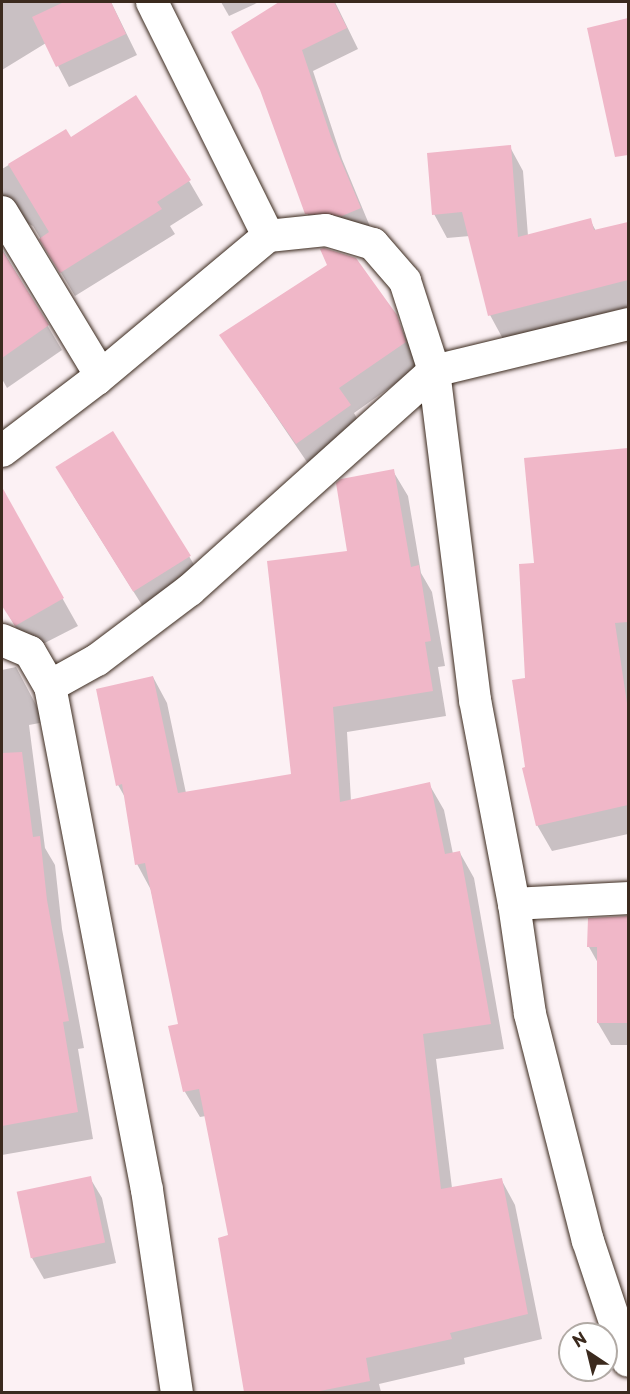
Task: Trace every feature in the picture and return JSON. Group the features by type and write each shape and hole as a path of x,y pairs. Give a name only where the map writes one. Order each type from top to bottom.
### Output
{"street":[{"path":"152,2 268,236"},
{"path":"2,212 96,368 97,380"},
{"path":"2,451 97,380 268,236 326,230 373,244 405,281 434,371 475,700 514,904 530,1014 588,1241 628,1361"},
{"path":"50,686 97,660 190,590 434,371 628,324"},
{"path":"2,640 30,652 50,686 147,1190 177,1392"},
{"path":"514,904 628,898"}],"building":[{"path":"64,2 111,2 126,34 56,67 32,17"},
{"path":"279,2 334,2 347,28 302,50 331,137 361,208 342,216 305,214 260,90 231,32"},
{"path":"628,18 628,155 615,157 587,28"},
{"path":"136,95 191,180 157,202 162,209 60,273 39,239 49,232 8,164 66,129 71,137"},
{"path":"511,145 518,237 591,218 594,230 628,222 628,280 488,316 462,212 432,215 427,153"},
{"path":"324,248 356,258 397,315 406,342 339,388 351,405 296,444 219,335 327,265 320,249"},
{"path":"2,250 49,325 2,358"},
{"path":"113,431 191,556 133,592 55,467"},
{"path":"628,448 628,622 615,623 628,710 628,805 536,826 522,768 525,767 512,680 525,678 519,564 534,563 524,458"},
{"path":"394,469 411,567 419,565 431,641 425,642 433,691 333,707 340,802 430,782 445,854 460,851 491,1024 423,1034 441,1189 502,1178 528,1314 450,1333 452,1339 366,1358 370,1381 315,1392 244,1392 218,1238 228,1235 199,1089 183,1092 168,1026 178,1024 145,863 135,865 122,784 116,786 96,689 153,676 178,793 291,774 267,561 347,551 336,483 341,479"},
{"path":"2,487 64,598 15,626 2,606"},
{"path":"22,752 33,837 40,836 47,900 69,1021 63,1022 78,1112 2,1126 2,753"},
{"path":"628,916 628,1023 597,1023 597,947 587,947 588,918"},
{"path":"91,1176 105,1243 31,1258 17,1192"}]}
